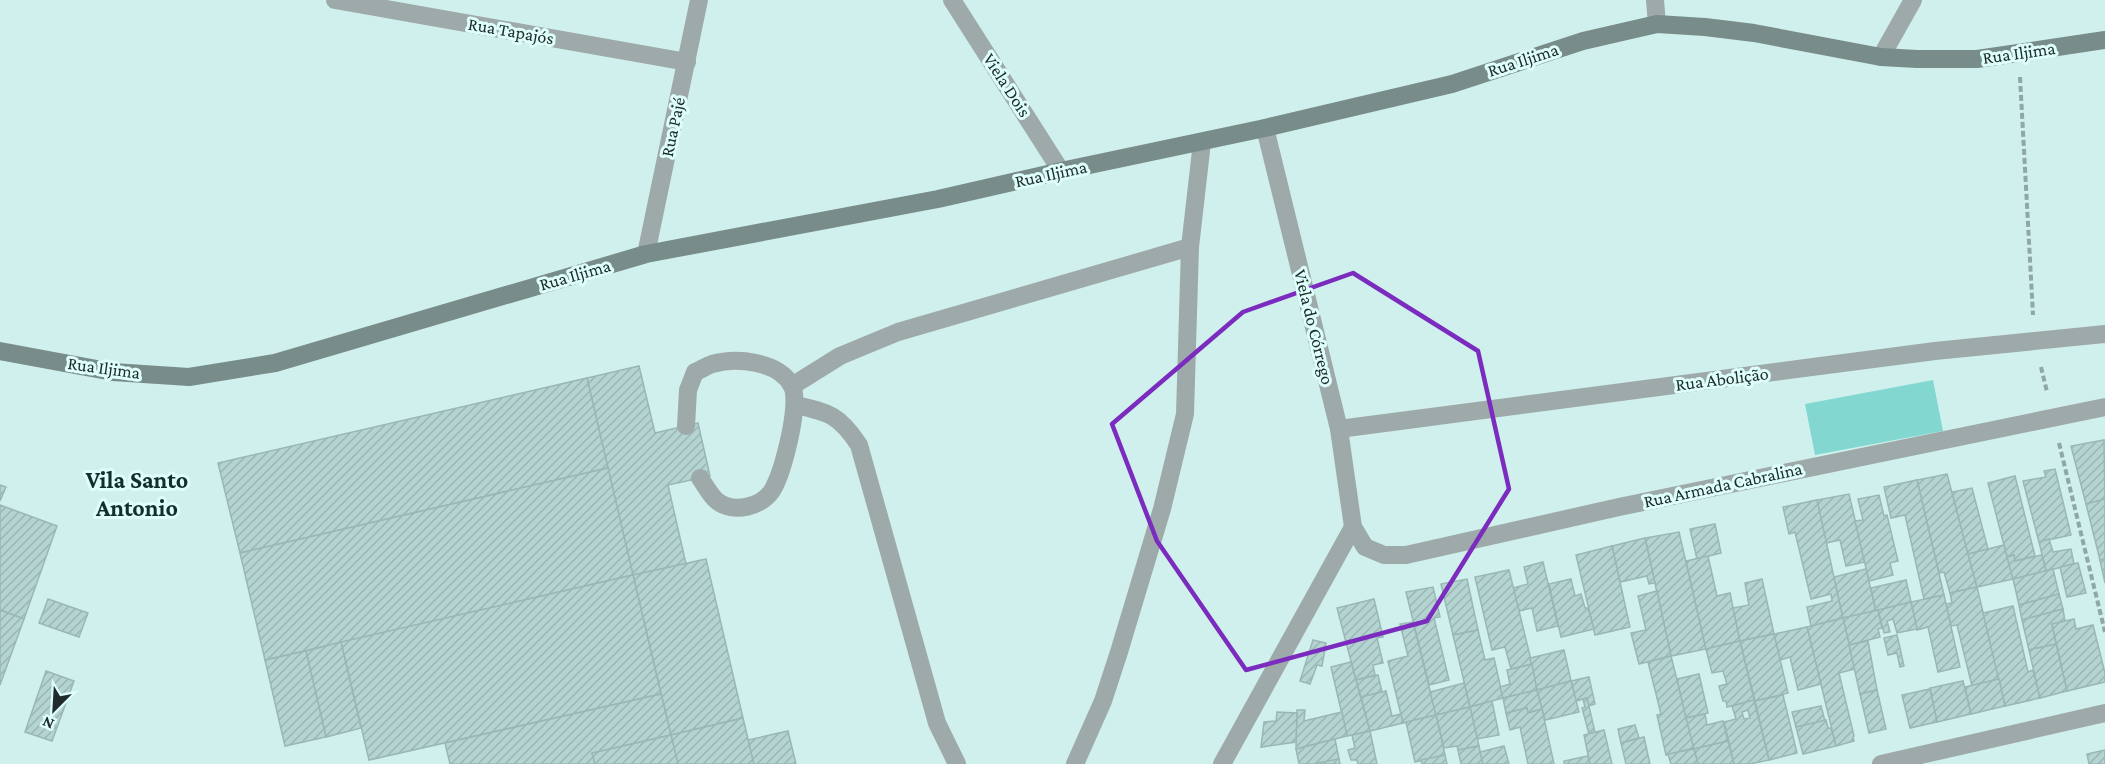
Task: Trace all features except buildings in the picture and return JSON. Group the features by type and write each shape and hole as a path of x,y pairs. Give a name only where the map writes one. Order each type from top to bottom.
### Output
{"main road":[{"name":"Rua Iljima","path":"0,351 113,372 189,377 275,363 646,254 938,199 1265,128 1452,84 1583,41 1657,24 1754,33 1881,57 1917,59 1977,59 2105,40"}],"street":[{"name":"Rua Tapajós","path":"335,0 687,62"},
{"name":"Rua Pajé","path":"646,254 699,0"},
{"name":"Viela Dois","path":"952,0 1061,171"},
{"path":"1655,0 1657,24"},
{"path":"1881,57 1912,0"},
{"name":"Viela do Córrego","path":"1265,128 1339,429 1353,527"},
{"path":"1075,764 1103,701 1119,652 1162,509 1185,414 1190,247 1202,142"},
{"path":"792,386 840,356 898,332 1190,247"},
{"name":"Rua Abolição","path":"1339,429 2034,340 2105,333"},
{"path":"686,426 688,390 695,372 713,364 742,361 777,370 792,386 796,405 788,442 773,490 759,503 740,508 715,500 700,478"},
{"path":"796,405 826,412 846,426 859,445 937,723 957,764"},
{"name":"Rua Armada Cabralina","path":"1353,527 1365,547 1384,555 1406,555 1631,504 2105,407"},
{"path":"1222,764 1353,527"},
{"path":"1881,764 2105,714"}],"path":[{"path":"2019,53 2034,340 2105,632"}],"highlighted area":[{"path":"1353,273 1478,351 1509,489 1427,621 1246,670 1157,541 1112,424 1243,312"}],"shaded area":[{"path":"1933,380 1943,431 1815,455 1805,404"}],"district":[{"name":"Vila Santo Antonio","path":"137,494"}]}
